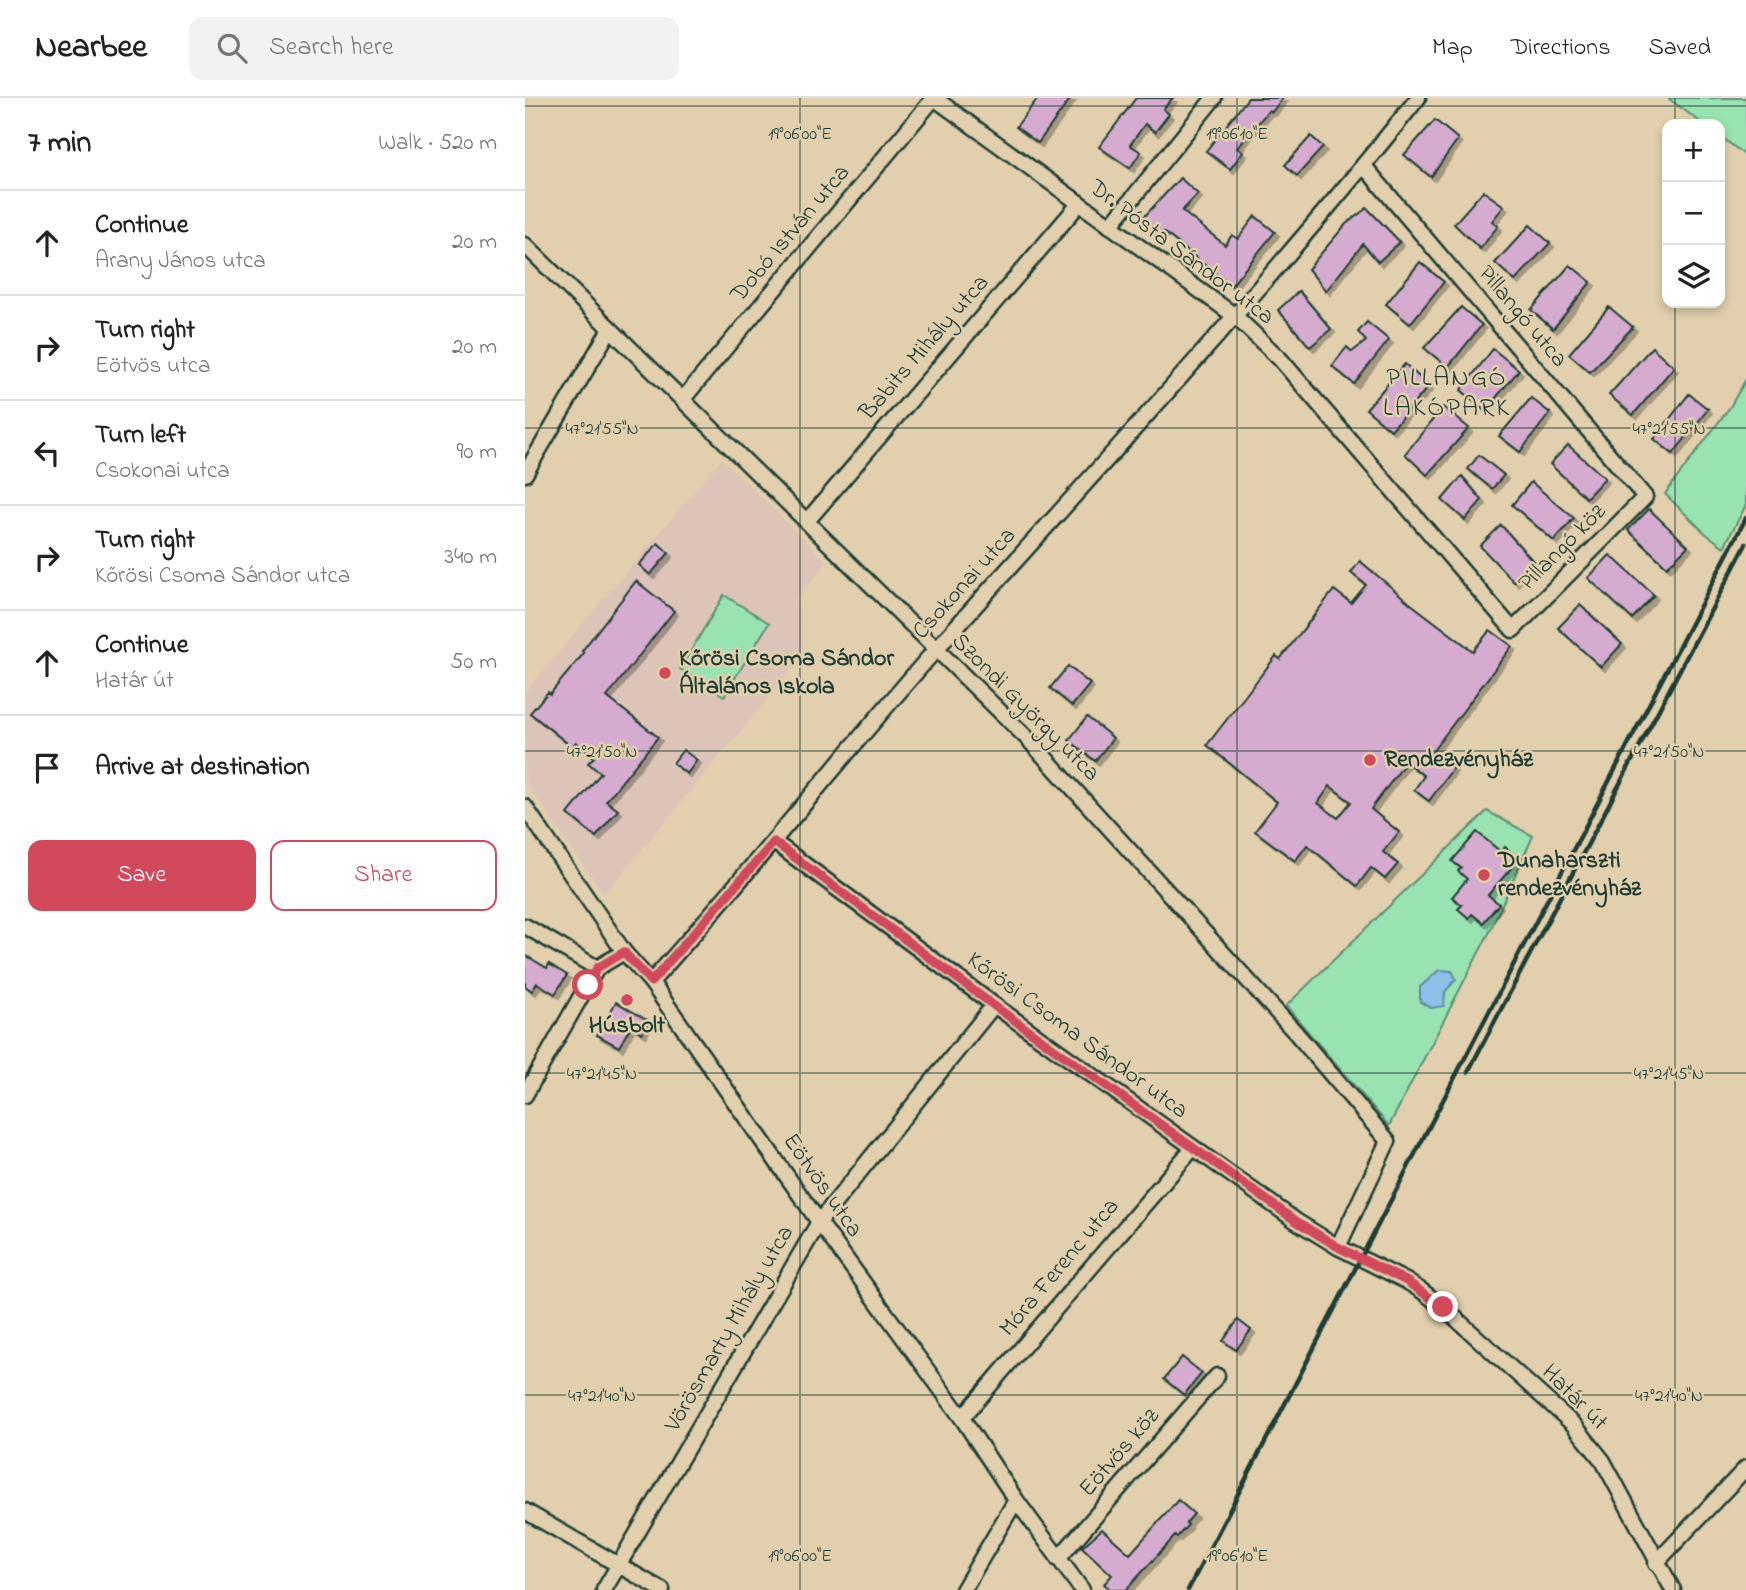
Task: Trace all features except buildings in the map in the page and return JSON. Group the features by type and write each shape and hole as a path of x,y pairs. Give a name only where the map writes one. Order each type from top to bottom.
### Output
{"street":[{"name":"Dr. Pósta Sándor utca","path":"934,98 1235,316 1280,359 1513,630"},
{"name":"Dobó István utca","path":"683,399 934,98"},
{"path":"1111,226 1214,98"},
{"name":"Csokonai utca","path":"651,982 774,842 936,650 1235,316 1364,166 1418,98"},
{"name":"Pillangó utca","path":"1364,166 1645,497"},
{"name":"Babits Mihály utca","path":"807,521 1079,204"},
{"name":"Szondi György utca","path":"525,245 1029,740 1295,1032 1388,1141 1338,1247"},
{"path":"525,474 610,329"},
{"name":"Pillangó köz","path":"1513,630 1645,497"},
{"name":"Eötvös utca","path":"525,807 624,952 651,982 819,1222 963,1418 1016,1500 1082,1590"},
{"name":"Kőrösi Csoma Sándor utca","path":"774,842 993,1005 1193,1148 1358,1259"},
{"path":"525,926 597,968"},
{"path":"525,1095 597,968 624,952"},
{"name":"Vörösmarty Mihály utca","path":"604,1590 819,1222 993,1005"},
{"name":"Móra Ferenc utca","path":"963,1418 1193,1148"},
{"name":"Határ út","path":"1358,1259 1406,1281 1443,1307 1574,1425 1608,1470 1673,1590"},
{"name":"Eötvös köz","path":"1058,1559 1217,1376"},
{"path":"1656,1563 1746,1468"},
{"path":"963,1590 1016,1500"},
{"path":"525,1511 662,1590"}],"shaded area":[{"name":"Kőrösi Csoma Sándor Általános Iskola","path":"722,459 827,562 796,599 805,654 604,894 525,781 525,692"}],"green space":[{"path":"1668,98 1746,98 1746,156 1725,140 1725,119 1696,119"},
{"path":"1746,379 1746,505 1724,547 1705,533 1665,494 1730,407"},
{"path":"724,595 769,623 724,696 680,669"},
{"path":"1487,811 1533,836 1489,933 1389,1126 1286,1006"}],"water":[{"path":"1439,970 1452,971 1456,979 1445,992 1444,1006 1431,1008 1420,1002 1420,987"}],"railway":[{"path":"1188,1590 1746,518"},
{"path":"1468,1072 1746,544"}],"place":[{"name":"Kőrösi Csoma Sándor Általános Iskola","path":"665,673"},
{"name":"Rendezvényház","path":"1370,760"},
{"name":"Dunaharszti rendezvényház","path":"1484,875"},
{"name":"Húsbolt","path":"627,1000"}],"district":[{"name":"PILLANGÓ LAKÓPARK","path":"1447,394"}],"route":[{"path":"588,985 597,968 624,952 651,982 774,842 993,1005 1296,1221 1367,1263 1406,1281 1443,1307"}]}
